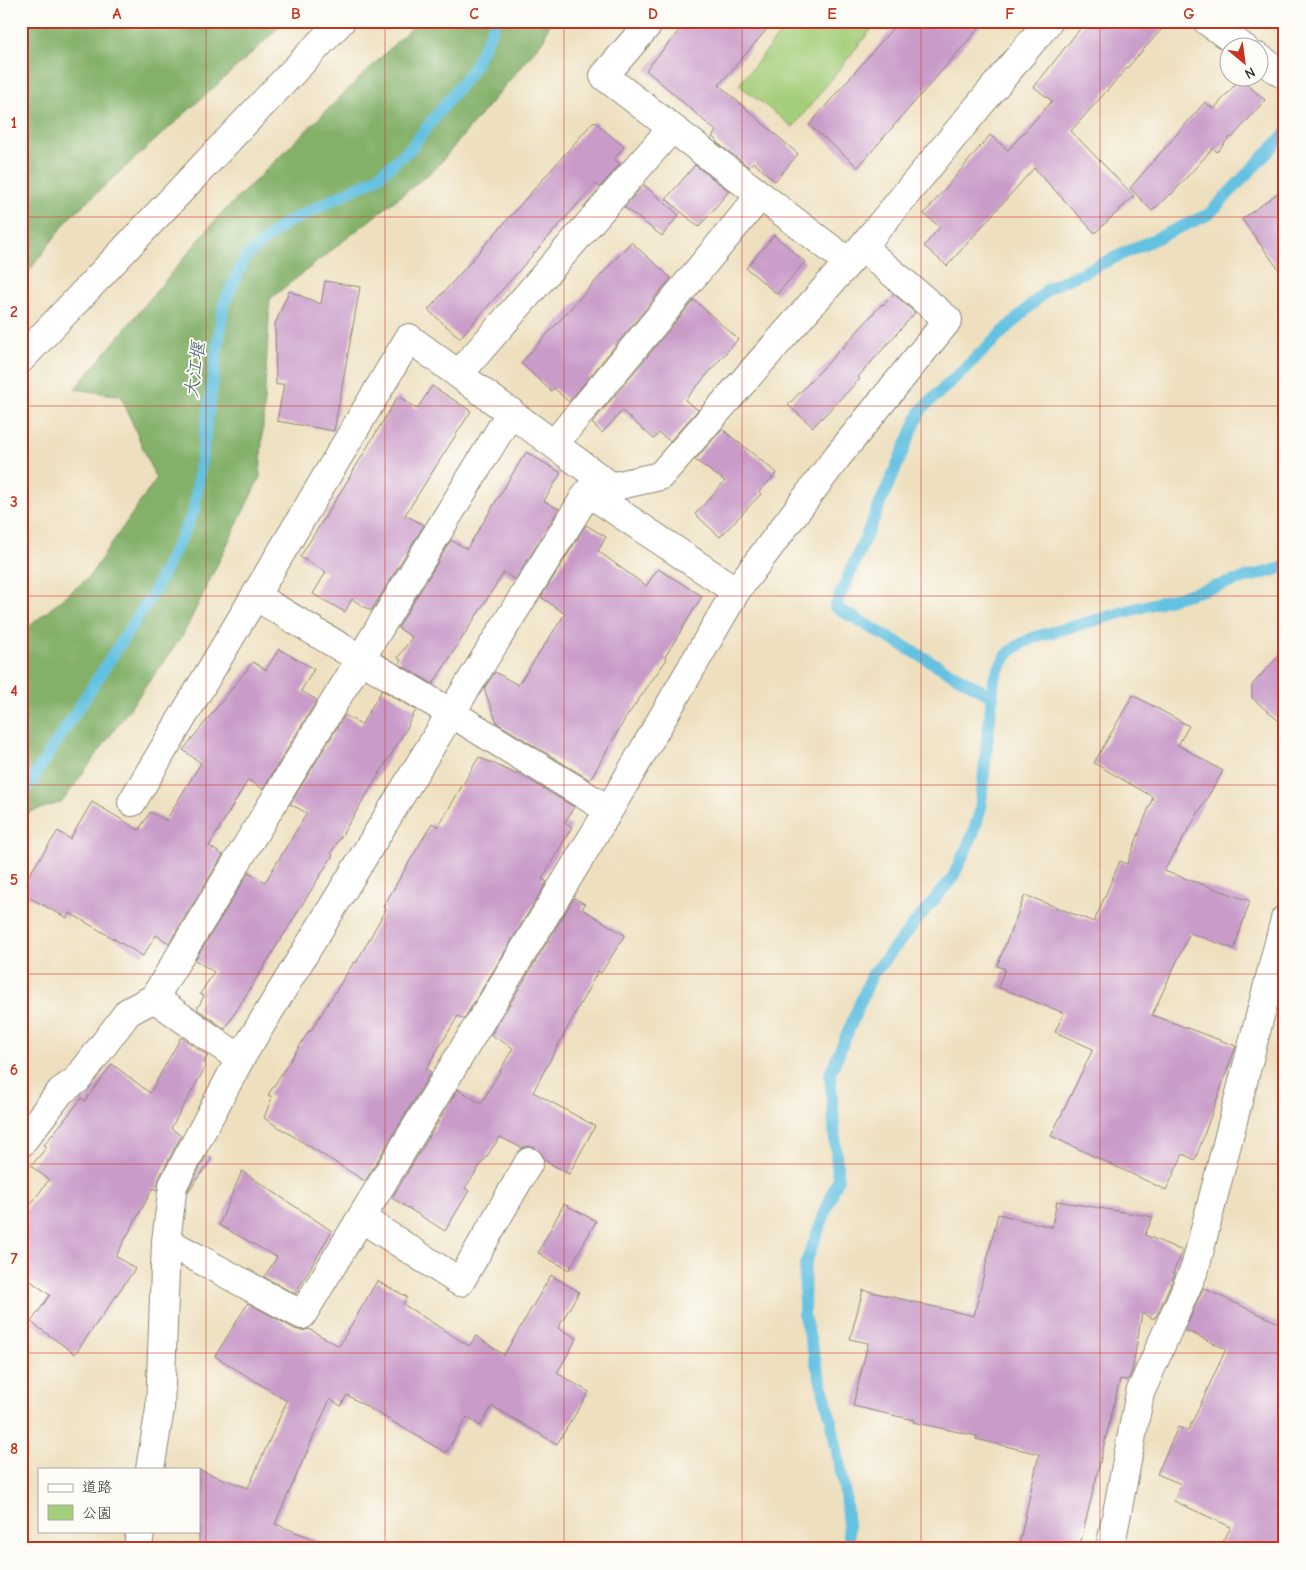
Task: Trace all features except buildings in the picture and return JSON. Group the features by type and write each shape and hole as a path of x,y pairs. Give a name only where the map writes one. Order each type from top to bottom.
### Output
{"street":[{"path":"21,359 340,21"},
{"path":"166,1240 302,1315 609,810 736,591 837,456 948,320 855,254 760,196 604,76 652,21"},
{"path":"150,1468 160,1409 166,1240 173,1185 240,1058 451,713 600,489 660,476 855,254 1048,21"},
{"path":"1207,21 1230,38"},
{"path":"1268,64 1281,73"},
{"path":"459,374 672,128"},
{"path":"554,444 760,196"},
{"path":"132,802 409,338 554,444 600,489 736,591"},
{"path":"21,1143 61,1091 77,1080 128,1012 154,998 511,412"},
{"path":"255,596 609,810"},
{"path":"1110,1549 1140,1394 1195,1268 1285,919"},
{"path":"154,998 240,1058"},
{"path":"361,1218 460,1282 529,1162"},
{"path":"138,1549 140,1532"}],"green space":[{"path":"21,21 284,21 263,43 69,218 21,282"},
{"path":"418,21 550,21 544,39 436,168 270,299 260,477 183,635 62,802 21,815 21,633 88,578 156,479 121,396 75,389 218,217"},
{"path":"790,21 878,21 793,127 739,85"}],"waterway":[{"name":"大江堰","path":"21,797 155,590 194,511 224,303 246,256 284,224 375,179 409,150 473,69 496,21"},
{"path":"993,697 835,607 921,410 1049,288 1209,214 1285,134"},
{"path":"850,1549 845,1493 831,1420 804,1316 805,1265 838,1179 830,1074 872,975 953,877 973,834 980,811 994,678 1005,657 1019,645 1035,637 1285,567"}]}
